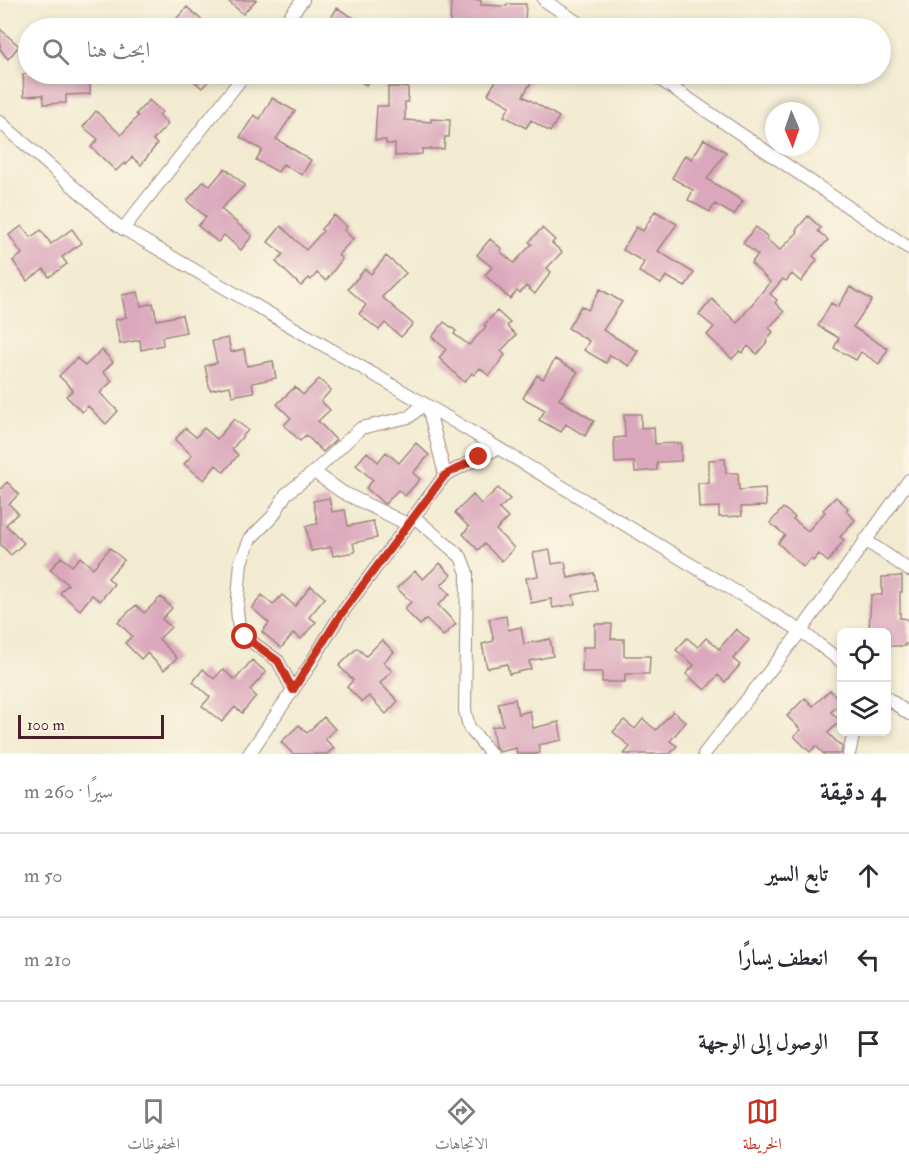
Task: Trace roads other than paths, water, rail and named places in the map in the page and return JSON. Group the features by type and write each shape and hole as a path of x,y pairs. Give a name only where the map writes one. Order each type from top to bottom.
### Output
{"street":[{"path":"288,18 303,0"},
{"path":"544,0 570,18"},
{"path":"123,229 237,84"},
{"path":"667,84 909,249"},
{"path":"0,122 123,229 498,448 801,631 837,658"},
{"path":"293,690 278,661 245,637 239,629 237,609 241,562 250,539 273,516 286,494 362,428 409,417 426,405"},
{"path":"426,405 445,475"},
{"path":"249,754 339,617 445,475 498,448"},
{"path":"314,472 342,492 410,520 461,557 466,573 465,710 469,727 491,754"},
{"path":"704,754 801,631 909,480"},
{"path":"865,540 909,570"},
{"path":"891,701 909,714"},
{"path":"849,754 853,736"}]}
